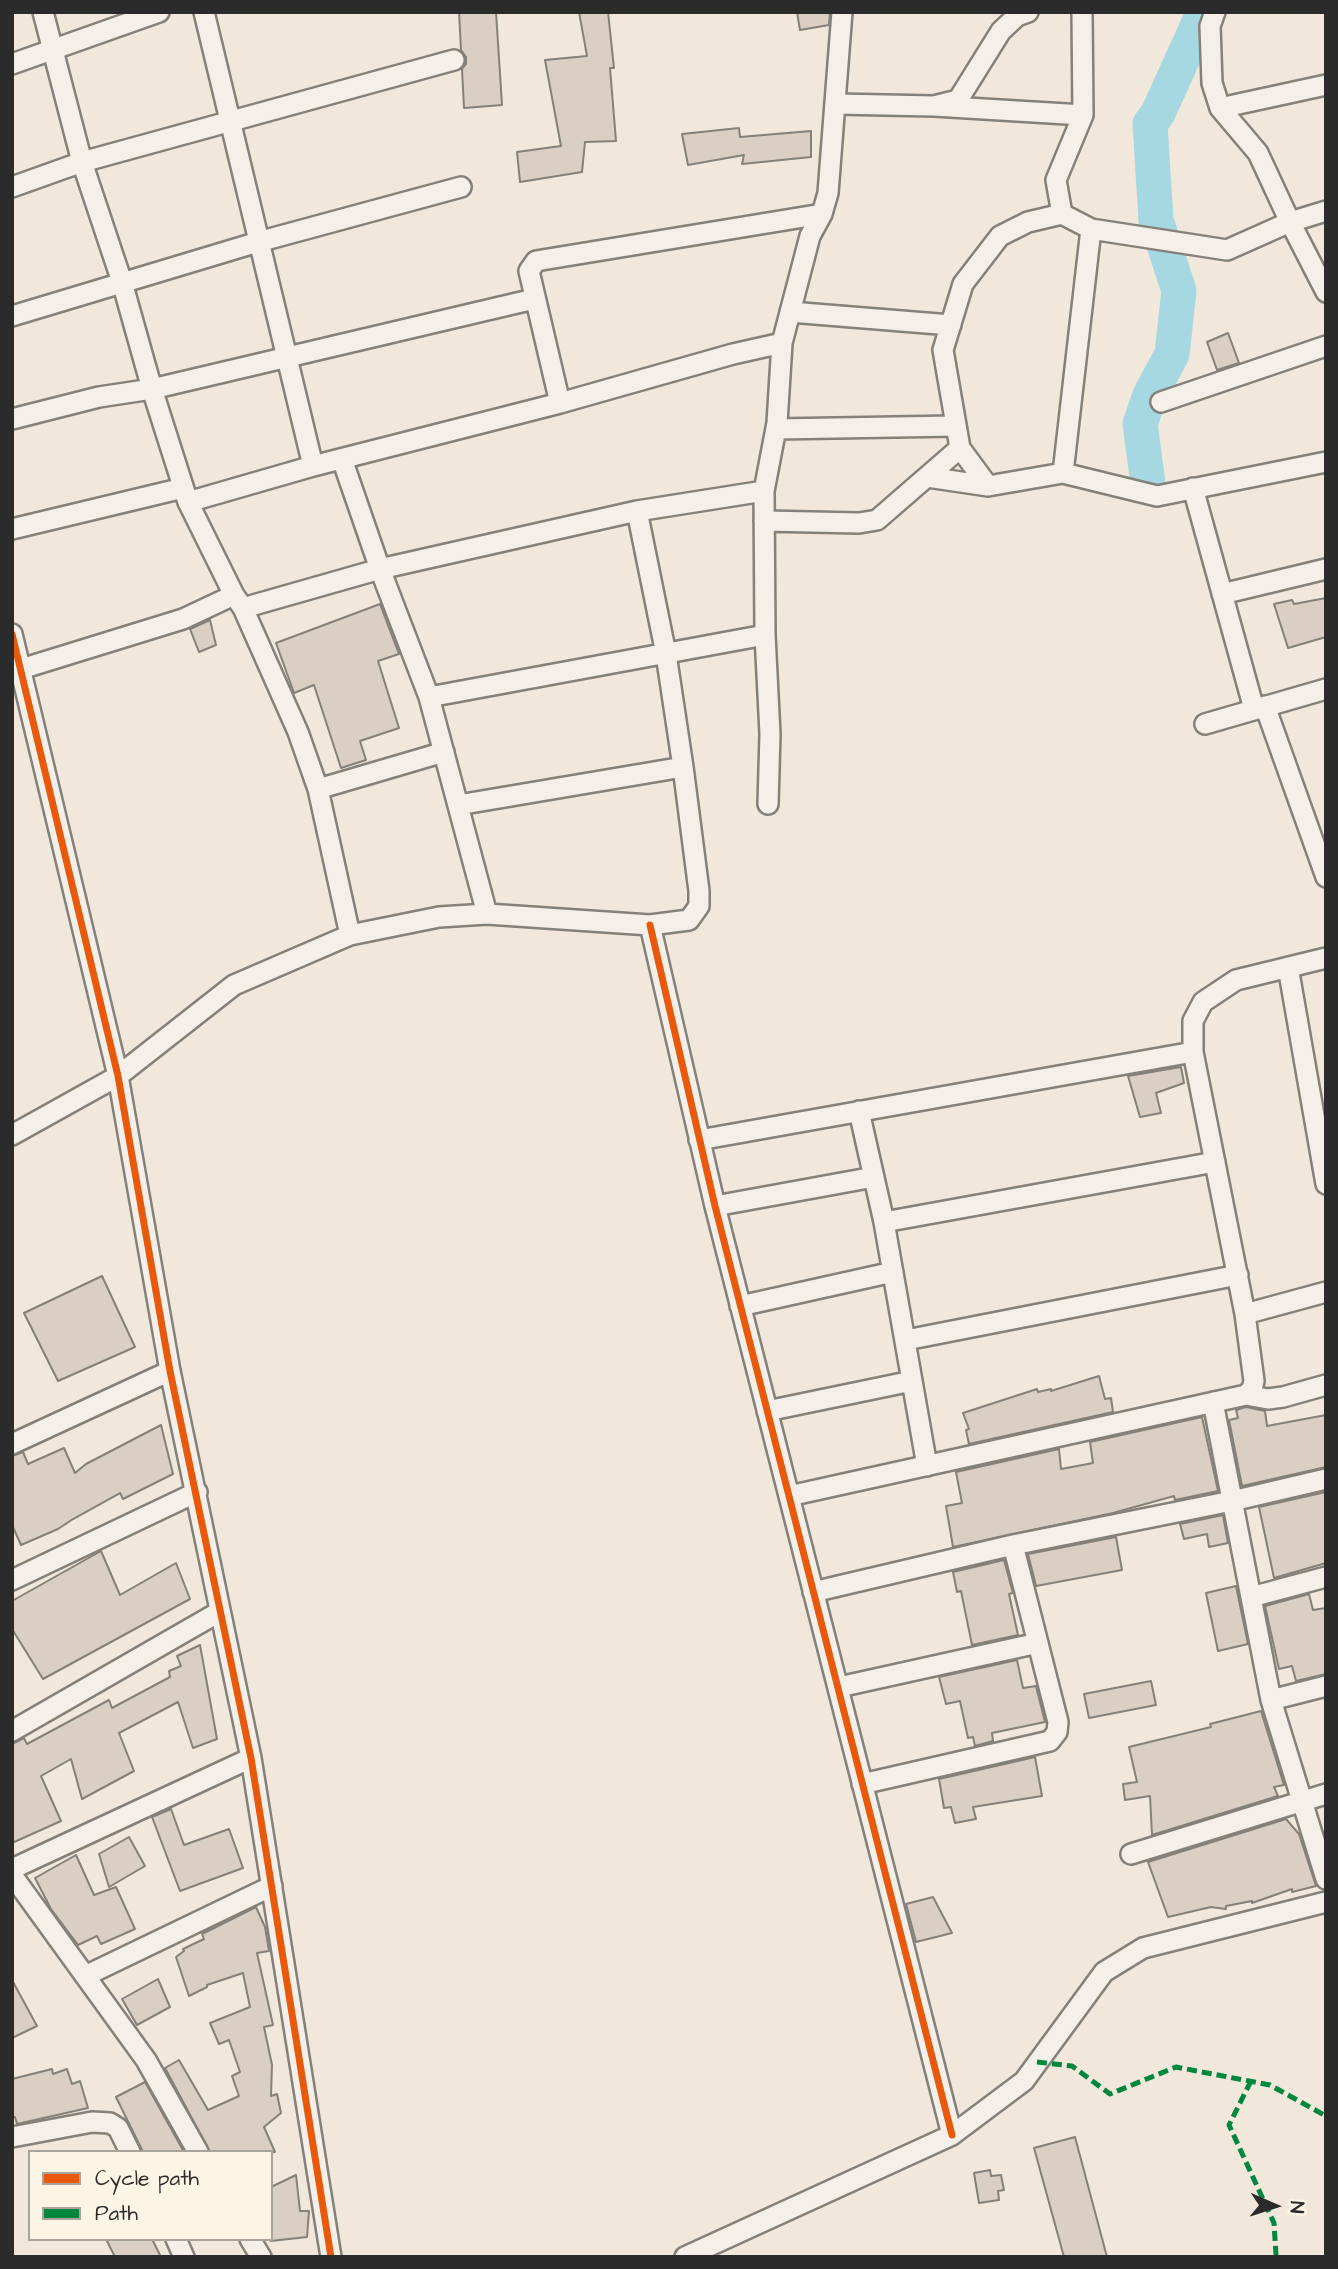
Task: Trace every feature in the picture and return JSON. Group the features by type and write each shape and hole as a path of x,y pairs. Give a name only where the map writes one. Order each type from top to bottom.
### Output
{"street":[{"path":"43,12 82,162 122,282 186,495 298,732 317,789 350,935"},
{"path":"12,64 159,12"},
{"path":"204,12 313,467"},
{"path":"768,804 770,734 765,635 764,491 776,429 782,344 810,236 822,214 828,193 842,12"},
{"path":"934,106 958,100 1000,31 1017,16 1028,12"},
{"path":"1062,214 1056,180 1083,115 1082,12"},
{"path":"1215,12 1210,26 1212,83 1220,108 1258,153 1326,292"},
{"path":"12,187 82,162 454,60"},
{"path":"1220,108 1326,85"},
{"path":"836,104 934,106 1083,115"},
{"path":"12,316 258,242 461,187"},
{"path":"988,486 960,448 943,350 963,284 1000,236 1028,222 1062,214 1092,229 1227,250 1290,222 1326,212"},
{"path":"560,403 529,271 536,261 822,214"},
{"path":"1063,473 1092,229"},
{"path":"12,419 99,397 152,389 534,299"},
{"path":"790,313 951,324"},
{"path":"12,529 313,467 560,403 733,354 782,344"},
{"path":"1161,401 1326,346"},
{"path":"776,429 956,426"},
{"path":"764,521 859,523 877,520 960,448"},
{"path":"342,459 429,697 487,914"},
{"path":"927,477 988,486 1063,473 1157,496 1326,461"},
{"path":"1193,488 1222,594 1259,708 1318,827 1326,877"},
{"path":"21,669 238,602 637,511 764,491"},
{"path":"12,1135 118,1076 234,985 350,935 439,917 487,914 650,925 689,920 699,906 683,767 666,654 637,511"},
{"path":"1222,594 1326,569"},
{"path":"12,634 118,1076 170,1371 251,1758 331,2257"},
{"path":"429,697 765,635"},
{"path":"1205,724 1326,689"},
{"path":"317,789 444,752"},
{"path":"458,805 683,767"},
{"path":"650,925 715,1206 952,2135"},
{"path":"1246,1395 1254,1381 1245,1314 1193,1052 1193,1021 1203,1002 1236,980 1326,958"},
{"path":"1289,967 1326,1184"},
{"path":"699,1140 1193,1052"},
{"path":"859,1111 884,1222 927,1465"},
{"path":"884,1222 1216,1161"},
{"path":"715,1206 874,1177"},
{"path":"740,1306 893,1272"},
{"path":"906,1340 1238,1275"},
{"path":"1245,1314 1326,1292"},
{"path":"12,1444 170,1371"},
{"path":"767,1411 912,1381"},
{"path":"789,1496 1246,1395 1268,1399 1283,1398 1326,1385"},
{"path":"1213,1402 1271,1700 1326,1879"},
{"path":"813,1592 1013,1545 1232,1501 1326,1479"},
{"path":"12,1580 197,1492"},
{"path":"862,1784 1050,1741 1057,1732 1058,1722 1013,1545"},
{"path":"1251,1597 1326,1577"},
{"path":"12,1731 219,1612"},
{"path":"839,1686 1038,1643"},
{"path":"1271,1700 1326,1686"},
{"path":"12,1869 251,1758"},
{"path":"1131,1854 1326,1794"},
{"path":"12,1875 146,2060 197,2150"},
{"path":"85,1976 272,1886"},
{"path":"685,2257 952,2135 1024,2081 1104,1972 1143,1948 1326,1902"},
{"path":"12,2137 92,2122 110,2123 118,2128 129,2150"},
{"path":"177,2241 184,2257"},
{"path":"251,2241 261,2257"}],"building":[{"path":"459,12 496,12 502,105 464,108 462,69 466,64 466,57 461,50"},
{"path":"579,12 608,12 614,68 610,68 616,141 585,142 582,172 520,182 517,152 561,146 545,60 587,56"},
{"path":"797,12 830,12 829,25 800,30"},
{"path":"739,128 740,137 811,131 811,157 742,164 744,155 688,165 682,134"},
{"path":"1228,333 1239,363 1217,370 1207,342"},
{"path":"1326,598 1326,637 1288,648 1274,604 1292,600 1294,604"},
{"path":"380,604 399,654 378,661 399,728 360,741 366,760 341,768 314,685 294,693 276,643"},
{"path":"210,620 216,645 199,652 190,629"},
{"path":"1181,1067 1184,1083 1156,1093 1161,1113 1140,1117 1128,1076"},
{"path":"102,1276 135,1347 58,1381 24,1313"},
{"path":"1099,1376 1105,1399 1111,1398 1113,1412 969,1444 966,1430 969,1429 963,1413 1037,1389 1038,1392 1051,1391"},
{"path":"1246,1407 1265,1411 1267,1426 1326,1415 1326,1467 1242,1486 1229,1420 1238,1418 1236,1410"},
{"path":"1202,1417 1218,1491 1175,1500 1174,1496 1113,1513 953,1547 946,1506 962,1503 956,1472 1059,1449 1061,1469 1093,1463 1090,1442"},
{"path":"161,1425 173,1474 123,1499 120,1493 58,1529 21,1545 12,1525 12,1456 23,1452 28,1464 64,1448 75,1473 86,1464"},
{"path":"1326,1492 1326,1563 1274,1578 1259,1507"},
{"path":"1223,1515 1228,1543 1209,1547 1207,1534 1184,1539 1180,1524"},
{"path":"1116,1537 1122,1570 1036,1586 1028,1554"},
{"path":"101,1551 120,1595 176,1563 190,1599 43,1679 12,1629 12,1601"},
{"path":"1004,1560 1013,1593 1009,1594 1018,1635 972,1645 961,1591 957,1592 953,1572"},
{"path":"1236,1586 1248,1644 1218,1651 1206,1593"},
{"path":"1309,1594 1313,1610 1326,1608 1326,1674 1296,1681 1292,1666 1279,1669 1265,1606"},
{"path":"200,1645 217,1739 193,1748 178,1702 119,1733 134,1771 82,1799 71,1759 41,1776 61,1821 12,1843 12,1744 24,1738 27,1744 109,1700 112,1708 170,1677 169,1671 181,1666 177,1656"},
{"path":"1017,1660 1023,1688 1036,1686 1045,1722 992,1733 993,1741 975,1746 973,1737 968,1738 960,1701 946,1704 939,1677"},
{"path":"1151,1681 1156,1705 1089,1718 1084,1694"},
{"path":"1261,1711 1284,1785 1274,1787 1278,1796 1152,1835 1150,1796 1125,1800 1123,1784 1137,1782 1129,1747 1211,1727 1210,1724"},
{"path":"1035,1757 1042,1796 973,1807 976,1819 955,1823 951,1807 944,1808 939,1779"},
{"path":"171,1809 184,1845 229,1829 243,1868 180,1891 152,1817"},
{"path":"1286,1819 1299,1834 1316,1886 1292,1892 1292,1889 1252,1903 1226,1906 1226,1909 1211,1907 1168,1917 1148,1862"},
{"path":"129,1837 145,1866 109,1887 99,1854"},
{"path":"76,1855 94,1895 116,1887 135,1929 101,1944 97,1936 78,1945 51,1909 35,1878"},
{"path":"933,1897 952,1933 916,1942 906,1904"},
{"path":"256,1907 265,1927 269,1951 257,1953 273,2025 264,2027 272,2065 271,2096 277,2094 281,2113 264,2127 275,2152 209,2150 165,2068 179,2060 208,2110 239,2096 232,2076 240,2072 229,2040 219,2044 210,2023 250,2007 243,1973 207,1985 189,1996 176,1957 183,1949 204,1939 202,1934"},
{"path":"158,1979 170,2007 137,2025 122,1999"},
{"path":"12,1980 37,2026 12,2038"},
{"path":"52,2069 53,2074 67,2069 72,2084 80,2081 88,2108 17,2124 15,2117 12,2118 12,2079"},
{"path":"145,2082 183,2150 142,2150 116,2097"},
{"path":"1075,2137 1107,2257 1064,2257 1034,2148"},
{"path":"990,2170 991,2176 1001,2175 1004,2190 998,2191 999,2200 979,2203 974,2173"},
{"path":"296,2175 300,2211 309,2211 307,2237 273,2241 273,2186"},
{"path":"107,2241 153,2241 161,2257 115,2257"}],"waterway":[{"path":"1202,16 1203,12"},
{"path":"1148,483 1140,424 1150,395 1172,354 1179,291 1156,220 1150,124 1158,113 1202,16"}],"marked path":[{"path":"1037,2062 1072,2066 1110,2094 1176,2067 1270,2085 1326,2116"},
{"path":"1251,2081 1229,2125 1274,2223 1274,2257"}],"cycle path":[{"path":"12,634 118,1076 170,1371 251,1758 331,2257"},
{"path":"650,925 715,1206 952,2135"}]}
